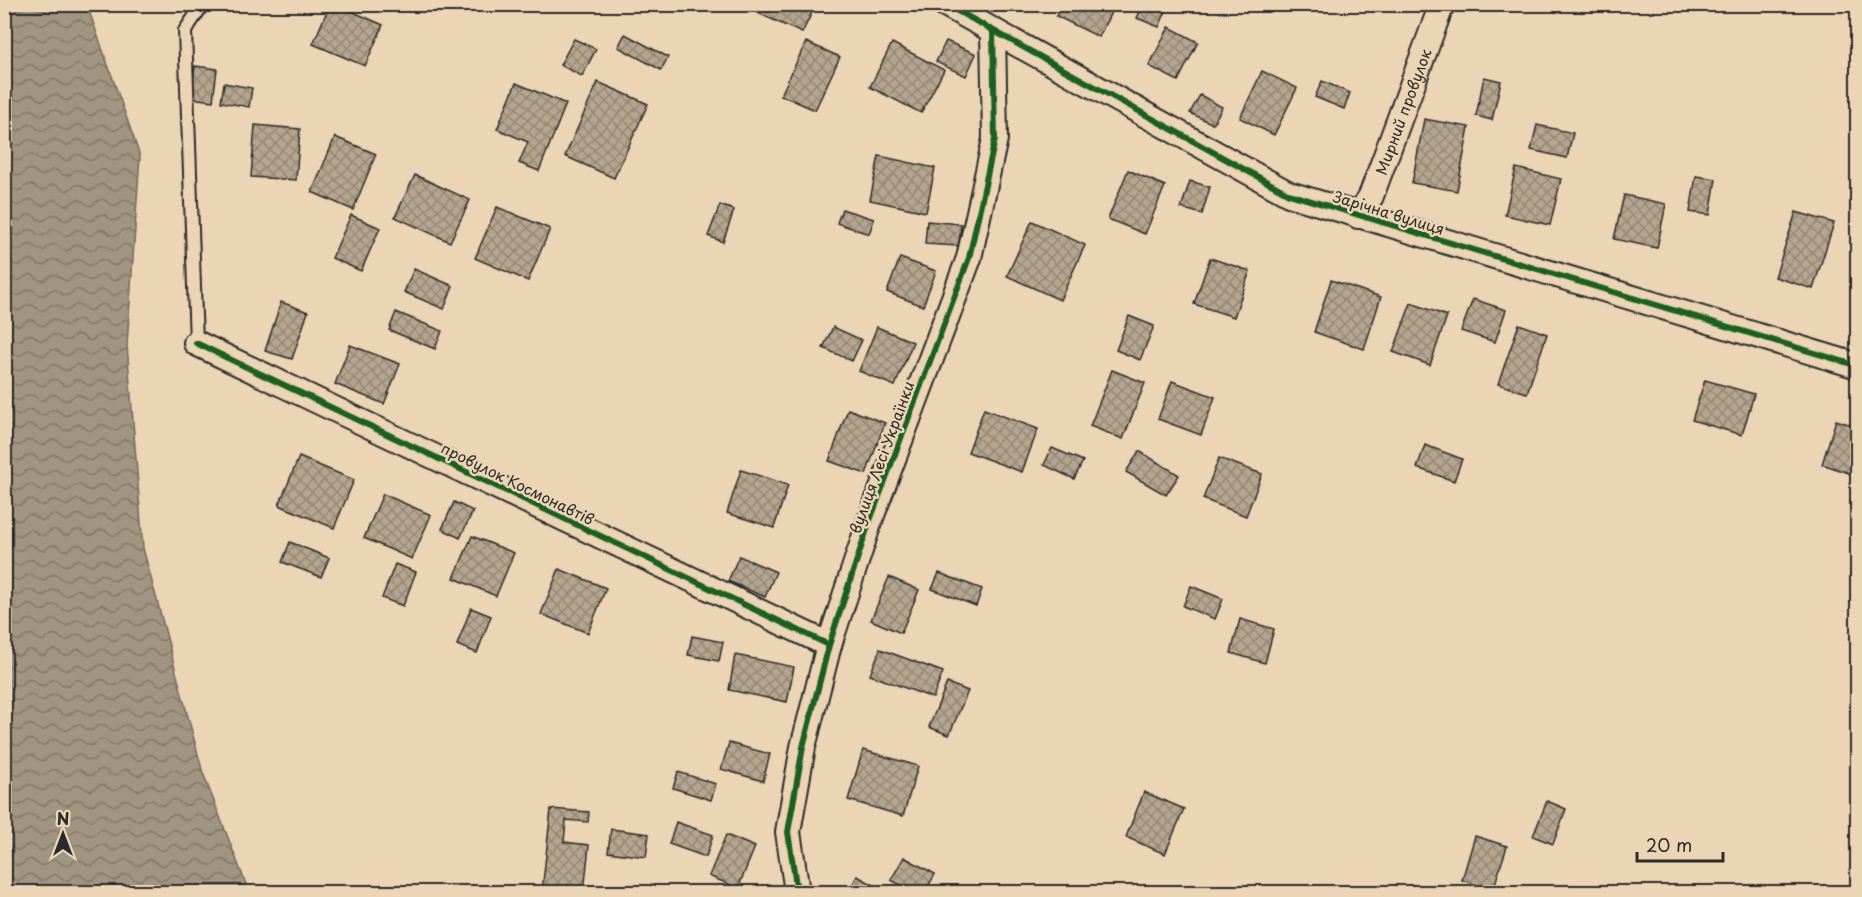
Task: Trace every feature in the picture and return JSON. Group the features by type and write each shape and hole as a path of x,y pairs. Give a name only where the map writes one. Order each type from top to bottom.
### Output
{"street":[{"name":"Зарічна вулиця","path":"945,4 1289,194 1857,366"},
{"name":"Мирний провулок","path":"1358,216 1371,196 1442,4"},
{"name":"вулиця Лесі Українки","path":"797,892 788,832 803,747 829,645 869,523 969,258 995,139 993,31"},
{"name":"провулок Космонавтів","path":"196,343 829,645"}],"lane":[{"path":"196,343 185,31 203,4"}],"water":[{"path":"5,4 87,5 140,156 127,345 143,548 203,773 249,892 5,892"}],"building":[{"path":"330,4 335,4 383,25 365,66 313,44"},
{"path":"762,4 816,4 802,33 758,13"},
{"path":"1062,4 1115,4 1099,37 1056,16"},
{"path":"1143,4 1169,4 1159,27 1137,18"},
{"path":"1169,27 1198,42 1178,81 1149,66"},
{"path":"625,34 668,57 661,70 618,47"},
{"path":"574,39 596,49 582,76 560,65"},
{"path":"946,41 976,54 966,76 936,62"},
{"path":"806,42 840,57 815,110 781,95"},
{"path":"892,43 944,70 921,113 870,87"},
{"path":"195,66 217,69 213,101 191,98"},
{"path":"1262,71 1297,88 1274,135 1240,118"},
{"path":"1484,77 1501,81 1492,120 1476,116"},
{"path":"1322,81 1350,93 1344,109 1315,97"},
{"path":"598,82 648,104 614,178 565,156"},
{"path":"224,83 252,88 249,107 221,102"},
{"path":"516,83 566,104 539,171 519,163 528,142 497,129"},
{"path":"1200,95 1222,107 1213,124 1190,113"},
{"path":"1424,119 1469,127 1457,191 1412,183"},
{"path":"255,125 300,129 296,180 251,177"},
{"path":"1537,125 1573,133 1567,158 1531,150"},
{"path":"335,137 376,154 353,210 312,192"},
{"path":"879,156 935,168 926,212 870,200"},
{"path":"1516,168 1561,179 1550,225 1505,215"},
{"path":"1128,170 1165,186 1145,234 1108,219"},
{"path":"1858,173 1858,200 1850,198"},
{"path":"415,175 470,200 450,242 395,217"},
{"path":"1696,176 1716,179 1710,215 1690,212"},
{"path":"1190,181 1210,187 1202,214 1181,208"},
{"path":"1624,195 1666,204 1657,248 1614,239"},
{"path":"720,205 734,210 723,242 708,236"},
{"path":"497,207 550,229 528,281 475,258"},
{"path":"842,209 874,219 869,234 837,223"},
{"path":"1796,212 1834,223 1813,289 1775,277"},
{"path":"351,215 380,228 361,271 332,258"},
{"path":"927,221 961,224 959,246 925,244"},
{"path":"1032,221 1085,245 1060,300 1007,276"},
{"path":"900,258 936,271 923,306 887,292"},
{"path":"1210,258 1250,271 1234,317 1194,304"},
{"path":"414,269 453,286 444,309 404,292"},
{"path":"1331,280 1381,297 1364,349 1314,332"},
{"path":"1473,299 1506,310 1495,342 1461,331"},
{"path":"281,302 308,312 292,359 265,351"},
{"path":"1411,303 1447,316 1430,365 1393,352"},
{"path":"396,312 442,331 435,349 389,330"},
{"path":"1129,316 1154,326 1140,360 1116,350"},
{"path":"1519,324 1547,334 1527,393 1498,384"},
{"path":"833,327 862,340 852,361 823,348"},
{"path":"877,327 913,342 895,386 859,371"},
{"path":"350,345 400,364 384,404 335,384"},
{"path":"1112,370 1145,383 1123,439 1090,426"},
{"path":"1705,380 1754,394 1742,435 1692,420"},
{"path":"1172,381 1215,397 1201,435 1158,419"},
{"path":"848,409 885,423 866,474 829,461"},
{"path":"984,409 1038,429 1022,472 968,452"},
{"path":"1836,420 1858,427 1858,458 1852,474 1822,464"},
{"path":"1425,445 1462,459 1454,481 1417,468"},
{"path":"1052,448 1083,461 1074,479 1044,465"},
{"path":"1139,451 1179,475 1166,495 1126,472"},
{"path":"299,457 354,480 334,528 279,505"},
{"path":"1219,458 1262,474 1246,516 1203,499"},
{"path":"741,470 788,485 774,528 727,513"},
{"path":"383,494 431,515 412,559 364,538"},
{"path":"454,502 473,511 460,538 442,529"},
{"path":"472,536 514,553 496,596 454,578"},
{"path":"290,542 329,558 321,577 282,562"},
{"path":"739,556 776,572 765,597 728,581"},
{"path":"395,564 416,572 403,606 382,598"},
{"path":"559,569 606,588 588,633 541,614"},
{"path":"939,573 982,589 976,606 932,589"},
{"path":"889,577 919,590 901,633 871,620"},
{"path":"1191,586 1223,599 1215,619 1183,606"},
{"path":"471,608 491,616 477,653 457,645"},
{"path":"1240,619 1274,629 1265,663 1231,653"},
{"path":"692,636 723,642 719,661 688,655"},
{"path":"880,649 943,672 933,698 870,675"},
{"path":"735,655 794,667 787,702 729,690"},
{"path":"947,683 968,691 949,735 929,727"},
{"path":"729,743 770,754 763,781 721,769"},
{"path":"863,750 918,766 903,816 848,800"},
{"path":"678,772 716,784 711,800 673,788"},
{"path":"1144,792 1184,809 1165,854 1126,837"},
{"path":"1547,801 1566,809 1553,844 1533,836"},
{"path":"551,809 589,812 588,822 566,820 564,842 589,845 584,892 542,892"},
{"path":"676,822 713,835 706,857 669,844"},
{"path":"611,829 649,834 646,857 608,852"},
{"path":"726,835 755,847 738,888 709,876"},
{"path":"1475,836 1507,846 1493,890 1462,880"},
{"path":"904,857 935,874 925,892 914,892 891,880"},
{"path":"857,876 887,892 848,892"}],"cycle path":[{"path":"945,4 1289,194 1858,366"},
{"path":"797,892 788,832 803,747 829,645 869,523 969,258 995,139 993,31"},
{"path":"196,343 829,645"}]}
